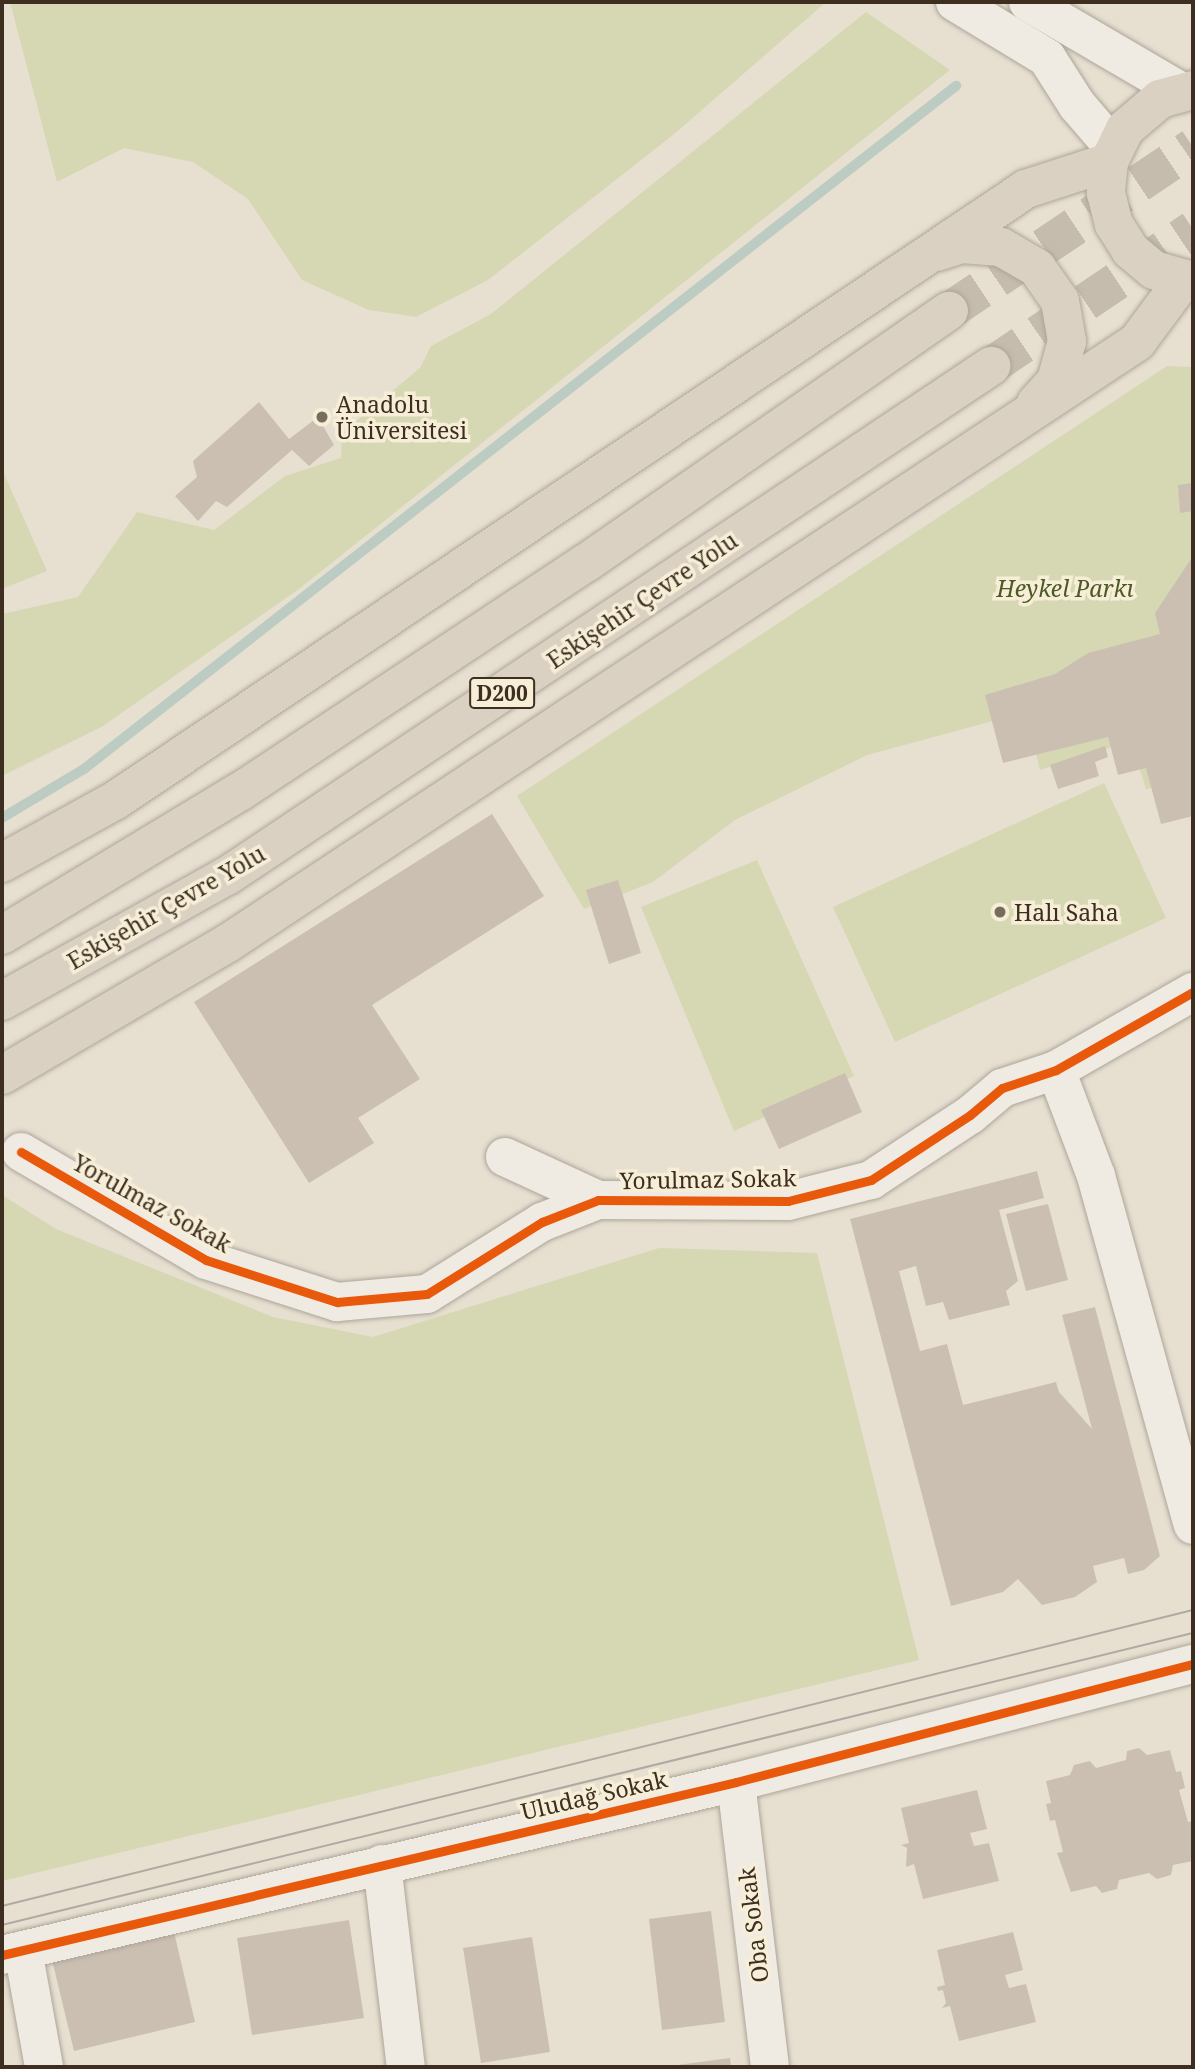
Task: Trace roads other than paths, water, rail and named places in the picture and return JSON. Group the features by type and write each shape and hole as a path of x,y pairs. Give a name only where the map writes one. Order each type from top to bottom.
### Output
{"highway":[{"path":"2,1075 307,892 1029,411 1137,342 1188,281 1154,270 1130,250 1119,232 1106,193 1111,155 1141,112 1188,91"},
{"path":"2,863 116,800 1026,189 1111,155"},
{"path":"922,258 961,244 1001,247 1037,268 1060,301 1066,341 1056,381 1029,411"},
{"name":"D200","path":"2,935 241,791 540,594 949,311"},
{"name":"Eskişehir Çevre Yolu","path":"2,1001 227,876 991,366"}],"street":[{"path":"955,2 1047,58 1111,155"},
{"path":"1028,2 1188,91"},
{"name":"Yorulmaz Sokak","path":"21,1152 206,1260 337,1302 427,1294 542,1222 598,1200 788,1201 871,1180 970,1115 1002,1088 1056,1070 1193,992"},
{"path":"1056,1070 1096,1176 1193,1525"},
{"path":"505,1157 598,1200"},
{"name":"Uludağ Sokak","path":"12,1952 736,1782 1193,1664"},
{"name":"Oba Sokak","path":"736,1782 770,2067"},
{"path":"382,1864 406,2067"},
{"path":"12,1952 44,2067"}],"waterway":[{"path":"2,818 84,769 956,86"}],"tunnel":[{"path":"949,311 1193,147"},
{"path":"991,366 1193,230"}],"tram line":[{"path":"2,1906 1193,1610"},
{"path":"2,1925 1193,1633"}],"place":[{"name":"Anadolu Üniversitesi","path":"322,417"},
{"name":"Halı Saha","path":"1000,912"}],"park label":[{"name":"Heykel Parkı","path":"1065,588"}]}
